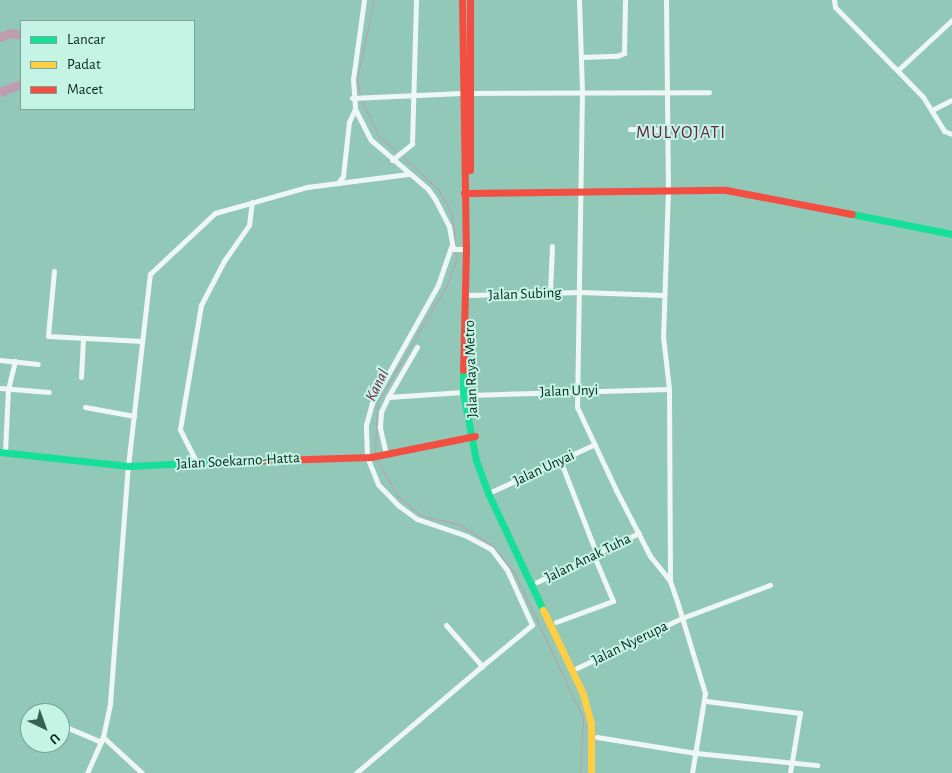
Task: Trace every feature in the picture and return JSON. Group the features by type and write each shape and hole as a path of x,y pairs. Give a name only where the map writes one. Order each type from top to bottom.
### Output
{"main road":[{"path":"462,0 466,93 466,394 472,437 488,493 583,694 591,724 592,773"},
{"path":"466,93 470,0"},
{"path":"467,193 668,189 762,195 952,234"},
{"name":"Jalan Raya Metro","path":"466,394 469,295 467,193"},
{"name":"Jalan Raya Metro","path":"472,437 493,491 556,622 593,707 596,737 592,773"},
{"name":"Jalan Soekarno-Hatta","path":"2,452 128,466 369,457 472,437"}],"street":[{"path":"360,772 482,666 532,626 506,570 491,549 467,536 417,519 399,506 378,484 369,457 366,426 372,403 438,285 453,248 450,226 428,189 408,174 368,136 355,109 354,97 364,0"},
{"path":"394,159 412,144 416,0"},
{"path":"579,0 582,91 579,190 581,292 578,411 650,556 670,581"},
{"path":"581,57 617,56 624,53 625,0"},
{"path":"666,0 668,189 663,336 669,390 670,581 706,702 692,773"},
{"path":"834,0 835,7 923,96 944,131 952,134"},
{"path":"898,70 952,20"},
{"path":"354,97 582,91 710,92"},
{"path":"932,110 952,100"},
{"path":"338,183 343,176 349,122 355,109"},
{"path":"630,129 667,130"},
{"path":"87,773 102,739 110,703 116,647 128,466 151,272 187,243 212,215 299,188 408,174"},
{"path":"197,463 180,429 201,306 224,261 249,225 252,202"},
{"path":"550,292 552,246"},
{"path":"453,248 465,249"},
{"path":"54,271 47,335 142,341"},
{"name":"Jalan Subing","path":"469,295 581,292 664,295"},
{"path":"81,377 83,338"},
{"path":"384,455 380,427 388,397 416,348"},
{"path":"0,360 38,364"},
{"path":"2,452 3,417 16,361"},
{"path":"0,388 49,392"},
{"name":"Jalan Unyi","path":"388,397 578,390 669,390"},
{"path":"85,407 134,416"},
{"name":"Jalan Unyai","path":"493,491 594,444"},
{"path":"556,622 612,601 560,460"},
{"name":"Jalan Anak Tuha","path":"537,582 639,533"},
{"name":"Jalan Nyerupa","path":"577,668 682,618 770,585"},
{"path":"446,626 482,666"},
{"path":"706,702 748,704 800,713 790,773"},
{"path":"70,728 102,739 142,773"},
{"path":"596,737 696,753 817,765"}],"waterway":[{"name":"Kanal","path":"360,95 357,79 374,0"},
{"path":"0,37 11,33 20,35"},
{"path":"0,92 20,84"},
{"name":"Kanal","path":"361,99 378,135 397,152"},
{"name":"Kanal","path":"402,156 439,190 452,214 455,245"},
{"name":"Kanal","path":"375,453 377,403 447,285 456,260 455,251"},
{"name":"Kanal","path":"377,460 397,495 422,516 459,524 493,546 515,574 583,718 580,773"}],"traffic: fast":[{"path":"852,214 952,234"},
{"path":"463,370 463,392 476,460 488,493 543,610"},
{"path":"0,452 128,466 212,462"}],"traffic: slow":[{"path":"543,610 583,694 591,724 591,773"}],"traffic: jam":[{"path":"462,0 466,249 463,370"},
{"path":"470,0 470,170"},
{"path":"464,193 726,190 852,214"},
{"path":"212,462 371,457 475,436"}],"district":[{"name":"MULYOJATI","path":"681,133"}]}
